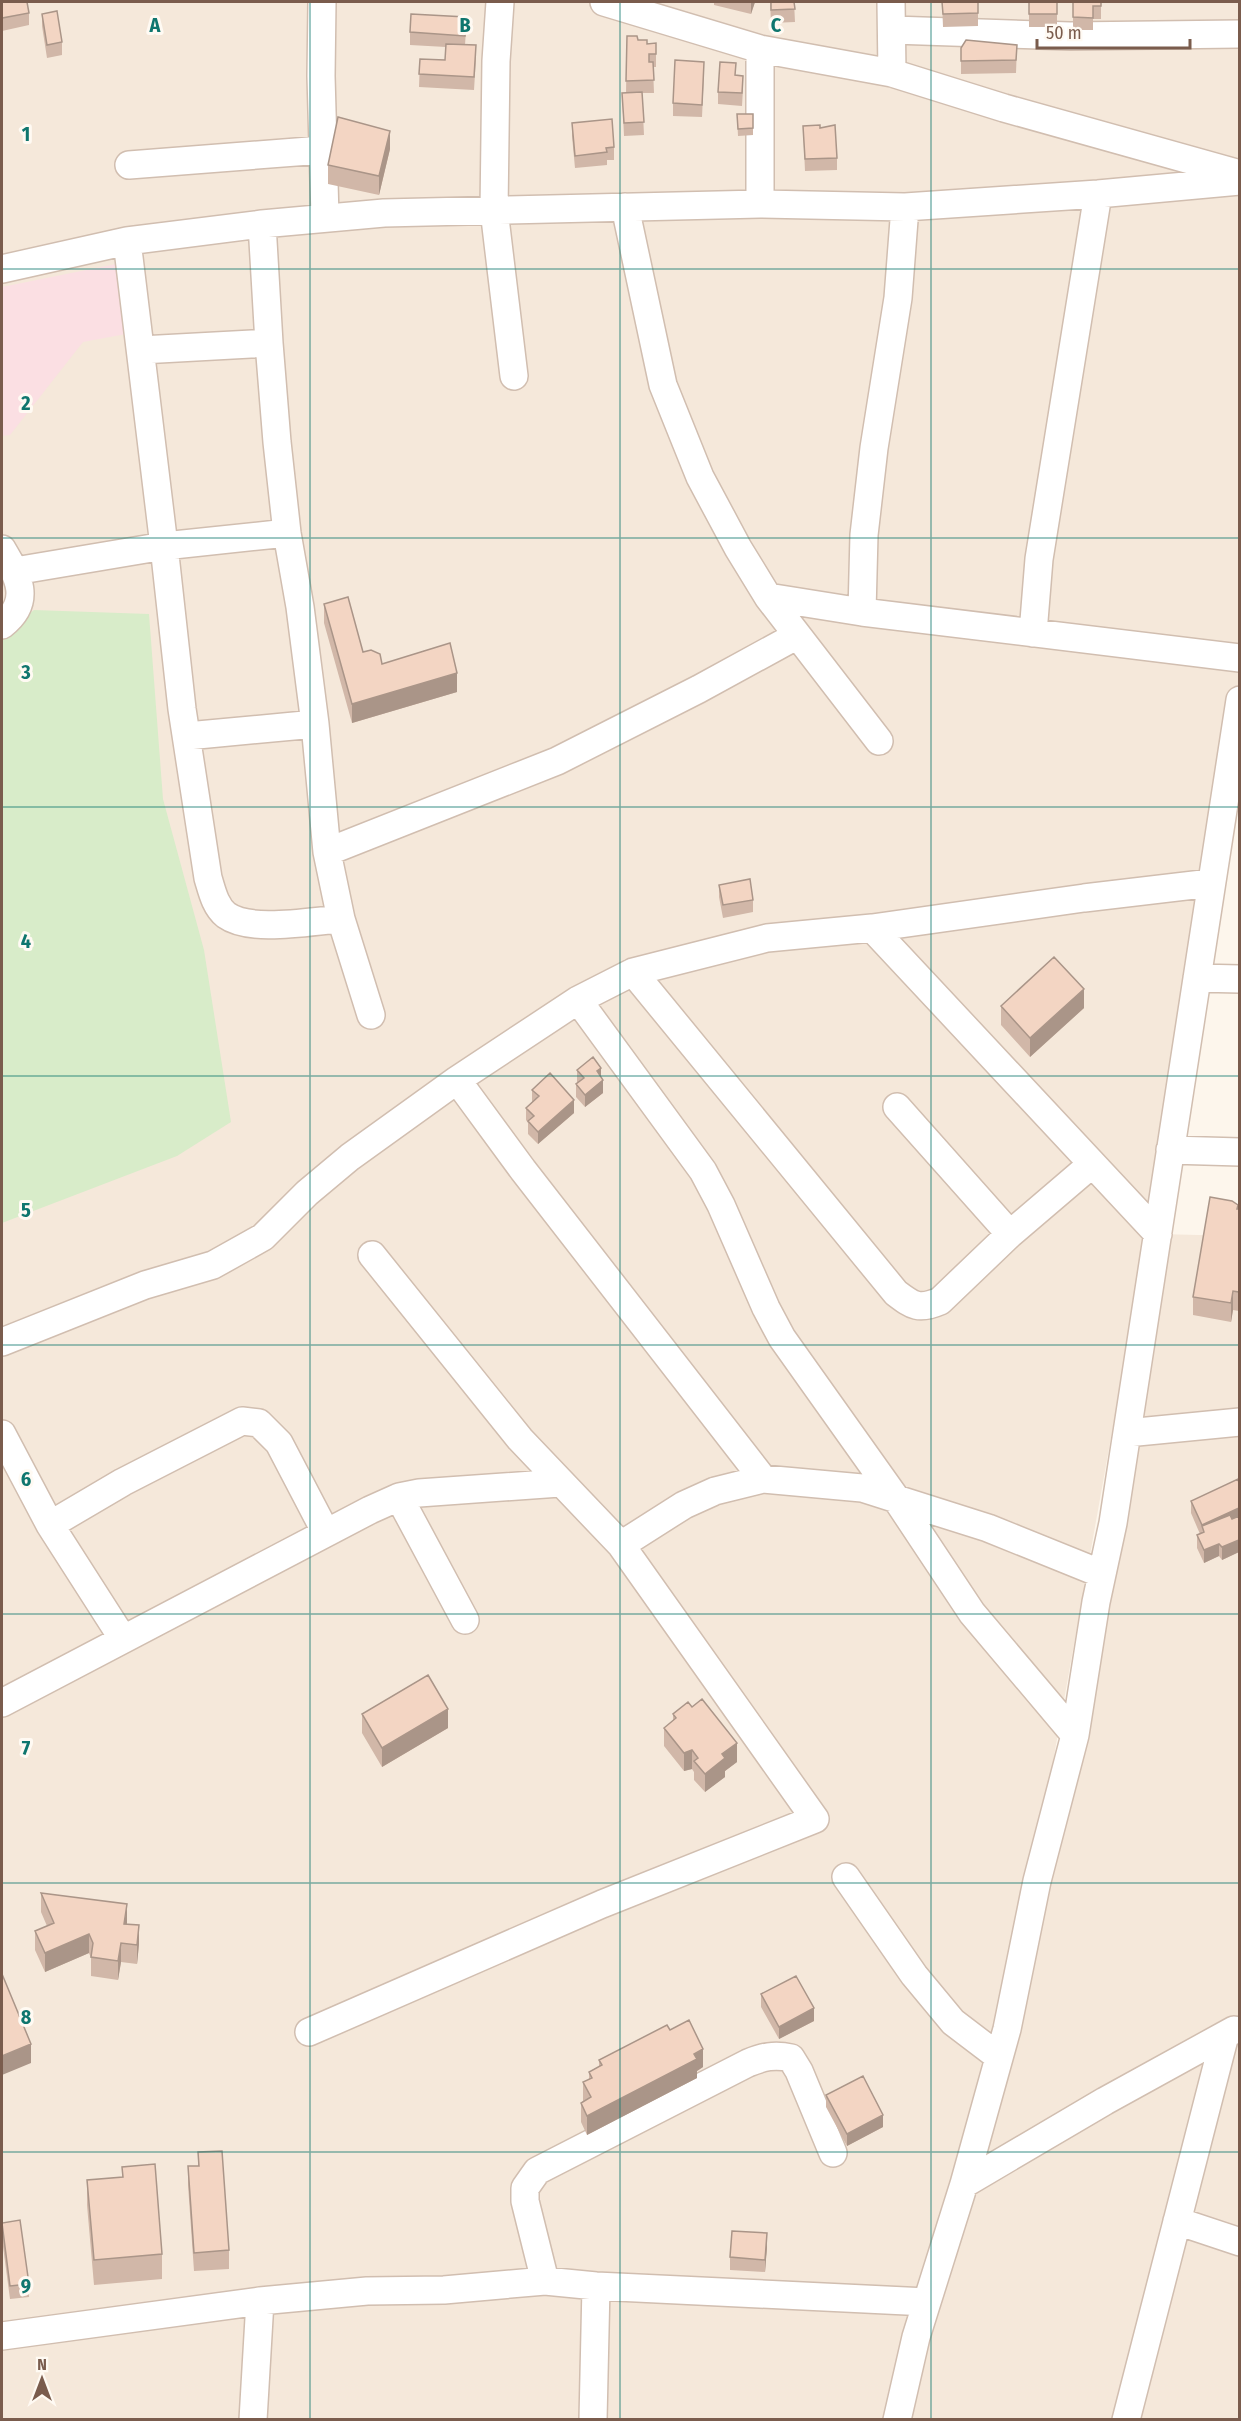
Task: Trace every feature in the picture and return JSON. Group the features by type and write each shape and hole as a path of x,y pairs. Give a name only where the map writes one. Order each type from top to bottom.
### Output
{"street":[{"path":"322,2 322,150 325,217"},
{"path":"500,2 496,61 494,210 514,376"},
{"path":"604,2 760,49 892,73 1004,108 1239,174"},
{"path":"891,2 892,73"},
{"path":"893,30 1070,36 1239,34"},
{"path":"760,49 760,204"},
{"path":"129,165 322,150"},
{"path":"2,269 127,241 325,217 384,213 760,204 905,207 1098,194 1239,181"},
{"path":"1034,633 1039,559 1098,194"},
{"path":"625,207 663,384 700,477 738,548 768,597 879,741"},
{"path":"862,612 864,535 874,448 898,298 905,207"},
{"path":"262,224 269,343 287,533 300,607 315,724 327,852 341,919 371,1015"},
{"path":"127,241 187,736 208,878 215,901 226,915 244,923 341,919"},
{"path":"141,350 269,343"},
{"path":"2,625 16,609 20,599 20,586 8,560 287,533"},
{"path":"768,597 862,612 1239,658"},
{"path":"327,852 557,761 699,689 796,636"},
{"path":"897,2420 927,2302 964,2184 1007,2029 1037,1881 1075,1735 1102,1574 1113,1523 1239,700"},
{"path":"187,736 315,724"},
{"path":"2,1342 145,1285 213,1265 263,1237 307,1193 350,1157 458,1080 578,1000 633,972 767,938 872,928 1084,898 1211,883"},
{"path":"872,928 1158,1234"},
{"path":"633,972 896,1293 910,1304 925,1307 940,1301 1010,1234 1092,1164"},
{"path":"1197,978 1239,979"},
{"path":"578,1000 703,1171 721,1204 766,1308 782,1338 895,1497 972,1613 1075,1735"},
{"path":"458,1080 523,1170 763,1479"},
{"path":"897,1107 1010,1234"},
{"path":"1170,1150 1239,1152"},
{"path":"309,2032 602,1904 815,1819 621,1545 520,1439 372,1255"},
{"path":"50,1525 123,1482 242,1421 259,1423 279,1443 326,1533"},
{"path":"1127,1433 1239,1422"},
{"path":"2,1434 50,1525 123,1639"},
{"path":"621,1545 684,1504 715,1491 763,1479 862,1488 895,1497 988,1528 1102,1574"},
{"path":"2,1703 370,1510 399,1497 419,1493 560,1483"},
{"path":"399,1497 465,1620"},
{"path":"846,1877 914,1975 953,2022 999,2057"},
{"path":"964,2184 1105,2101 1232,2031"},
{"path":"1126,2420 1177,2221 1232,2031"},
{"path":"545,2281 525,2201 525,2188 537,2171 748,2063 764,2056 779,2055 791,2058 799,2071 833,2153"},
{"path":"1177,2221 1239,2241"},
{"path":"2,2336 260,2301 368,2291 444,2290 545,2281 596,2286 927,2302"},
{"path":"592,2420 596,2286"},
{"path":"253,2420 260,2301"}],"shaded area":[{"path":"2,2 1239,2 1239,703 1223,811 1012,1991 1158,1234 1239,1236 1239,2419 2,2420"},
{"path":"116,264 126,334 83,342 10,435 2,436 2,287"}],"green space":[{"path":"34,610 149,614 163,799 204,950 231,1122 177,1156 2,1223 2,636"}],"building":[{"path":"2,2 27,2 29,13 2,18"},
{"path":"771,2 794,2 795,9 771,10"},
{"path":"942,2 978,2 978,13 943,14"},
{"path":"1029,2 1057,2 1057,14 1029,14"},
{"path":"1073,2 1101,2 1101,6 1093,6 1093,18 1073,17"},
{"path":"57,11 62,42 47,45 42,14"},
{"path":"411,14 466,17 465,36 410,32"},
{"path":"627,36 637,36 638,40 647,40 647,44 656,43 656,54 649,54 649,62 653,62 654,80 626,81"},
{"path":"966,40 1017,45 1016,60 961,61 961,48"},
{"path":"446,44 476,45 474,77 419,74 420,59 445,60"},
{"path":"675,60 704,62 702,105 673,103"},
{"path":"720,62 736,63 735,75 743,76 742,93 718,92"},
{"path":"642,92 644,122 624,123 622,93"},
{"path":"737,114 753,114 753,128 738,129"},
{"path":"338,117 390,131 379,176 328,165"},
{"path":"612,119 614,147 606,148 607,152 575,156 572,123"},
{"path":"820,125 820,128 835,125 837,158 805,159 803,126"},
{"path":"348,597 363,652 371,650 380,654 382,664 450,643 457,673 352,704 324,604"},
{"path":"750,879 753,900 723,905 719,885"},
{"path":"1054,957 1084,989 1030,1038 1001,1006"},
{"path":"593,1057 601,1068 597,1071 603,1080 585,1095 576,1084 584,1078 577,1070"},
{"path":"550,1073 574,1100 538,1132 528,1121 534,1116 526,1108 539,1096 532,1090"},
{"path":"1210,1197 1232,1201 1238,1205 1237,1209 1239,1209 1239,1292 1233,1291 1231,1303 1193,1297"},
{"path":"1238,1479 1239,1508 1202,1525 1191,1501"},
{"path":"1230,1515 1232,1519 1239,1516 1239,1540 1222,1547 1219,1544 1204,1550 1197,1535 1204,1532 1202,1526"},
{"path":"428,1675 448,1709 382,1748 362,1714"},
{"path":"702,1699 737,1743 722,1754 725,1758 705,1774 694,1761 698,1758 692,1750 684,1753 664,1728 676,1718 673,1714 688,1702 692,1707"},
{"path":"41,1893 127,1904 124,1924 139,1925 137,1945 121,1943 118,1961 91,1957 93,1943 89,1934 45,1953 35,1931 54,1923"},
{"path":"2,1974 31,2044 2,2056"},
{"path":"796,1976 814,2008 779,2027 761,1994"},
{"path":"689,2020 703,2049 694,2054 697,2059 587,2116 581,2103 591,2097 583,2082 592,2078 589,2072 602,2065 599,2060 667,2025 670,2030"},
{"path":"863,2076 883,2115 847,2134 826,2095"},
{"path":"222,2151 229,2250 194,2253 188,2166 199,2166 198,2152"},
{"path":"155,2164 162,2254 94,2260 87,2180 123,2177 122,2167"},
{"path":"20,2220 29,2284 10,2286 2,2223"},
{"path":"732,2231 767,2233 765,2260 730,2257"}]}
